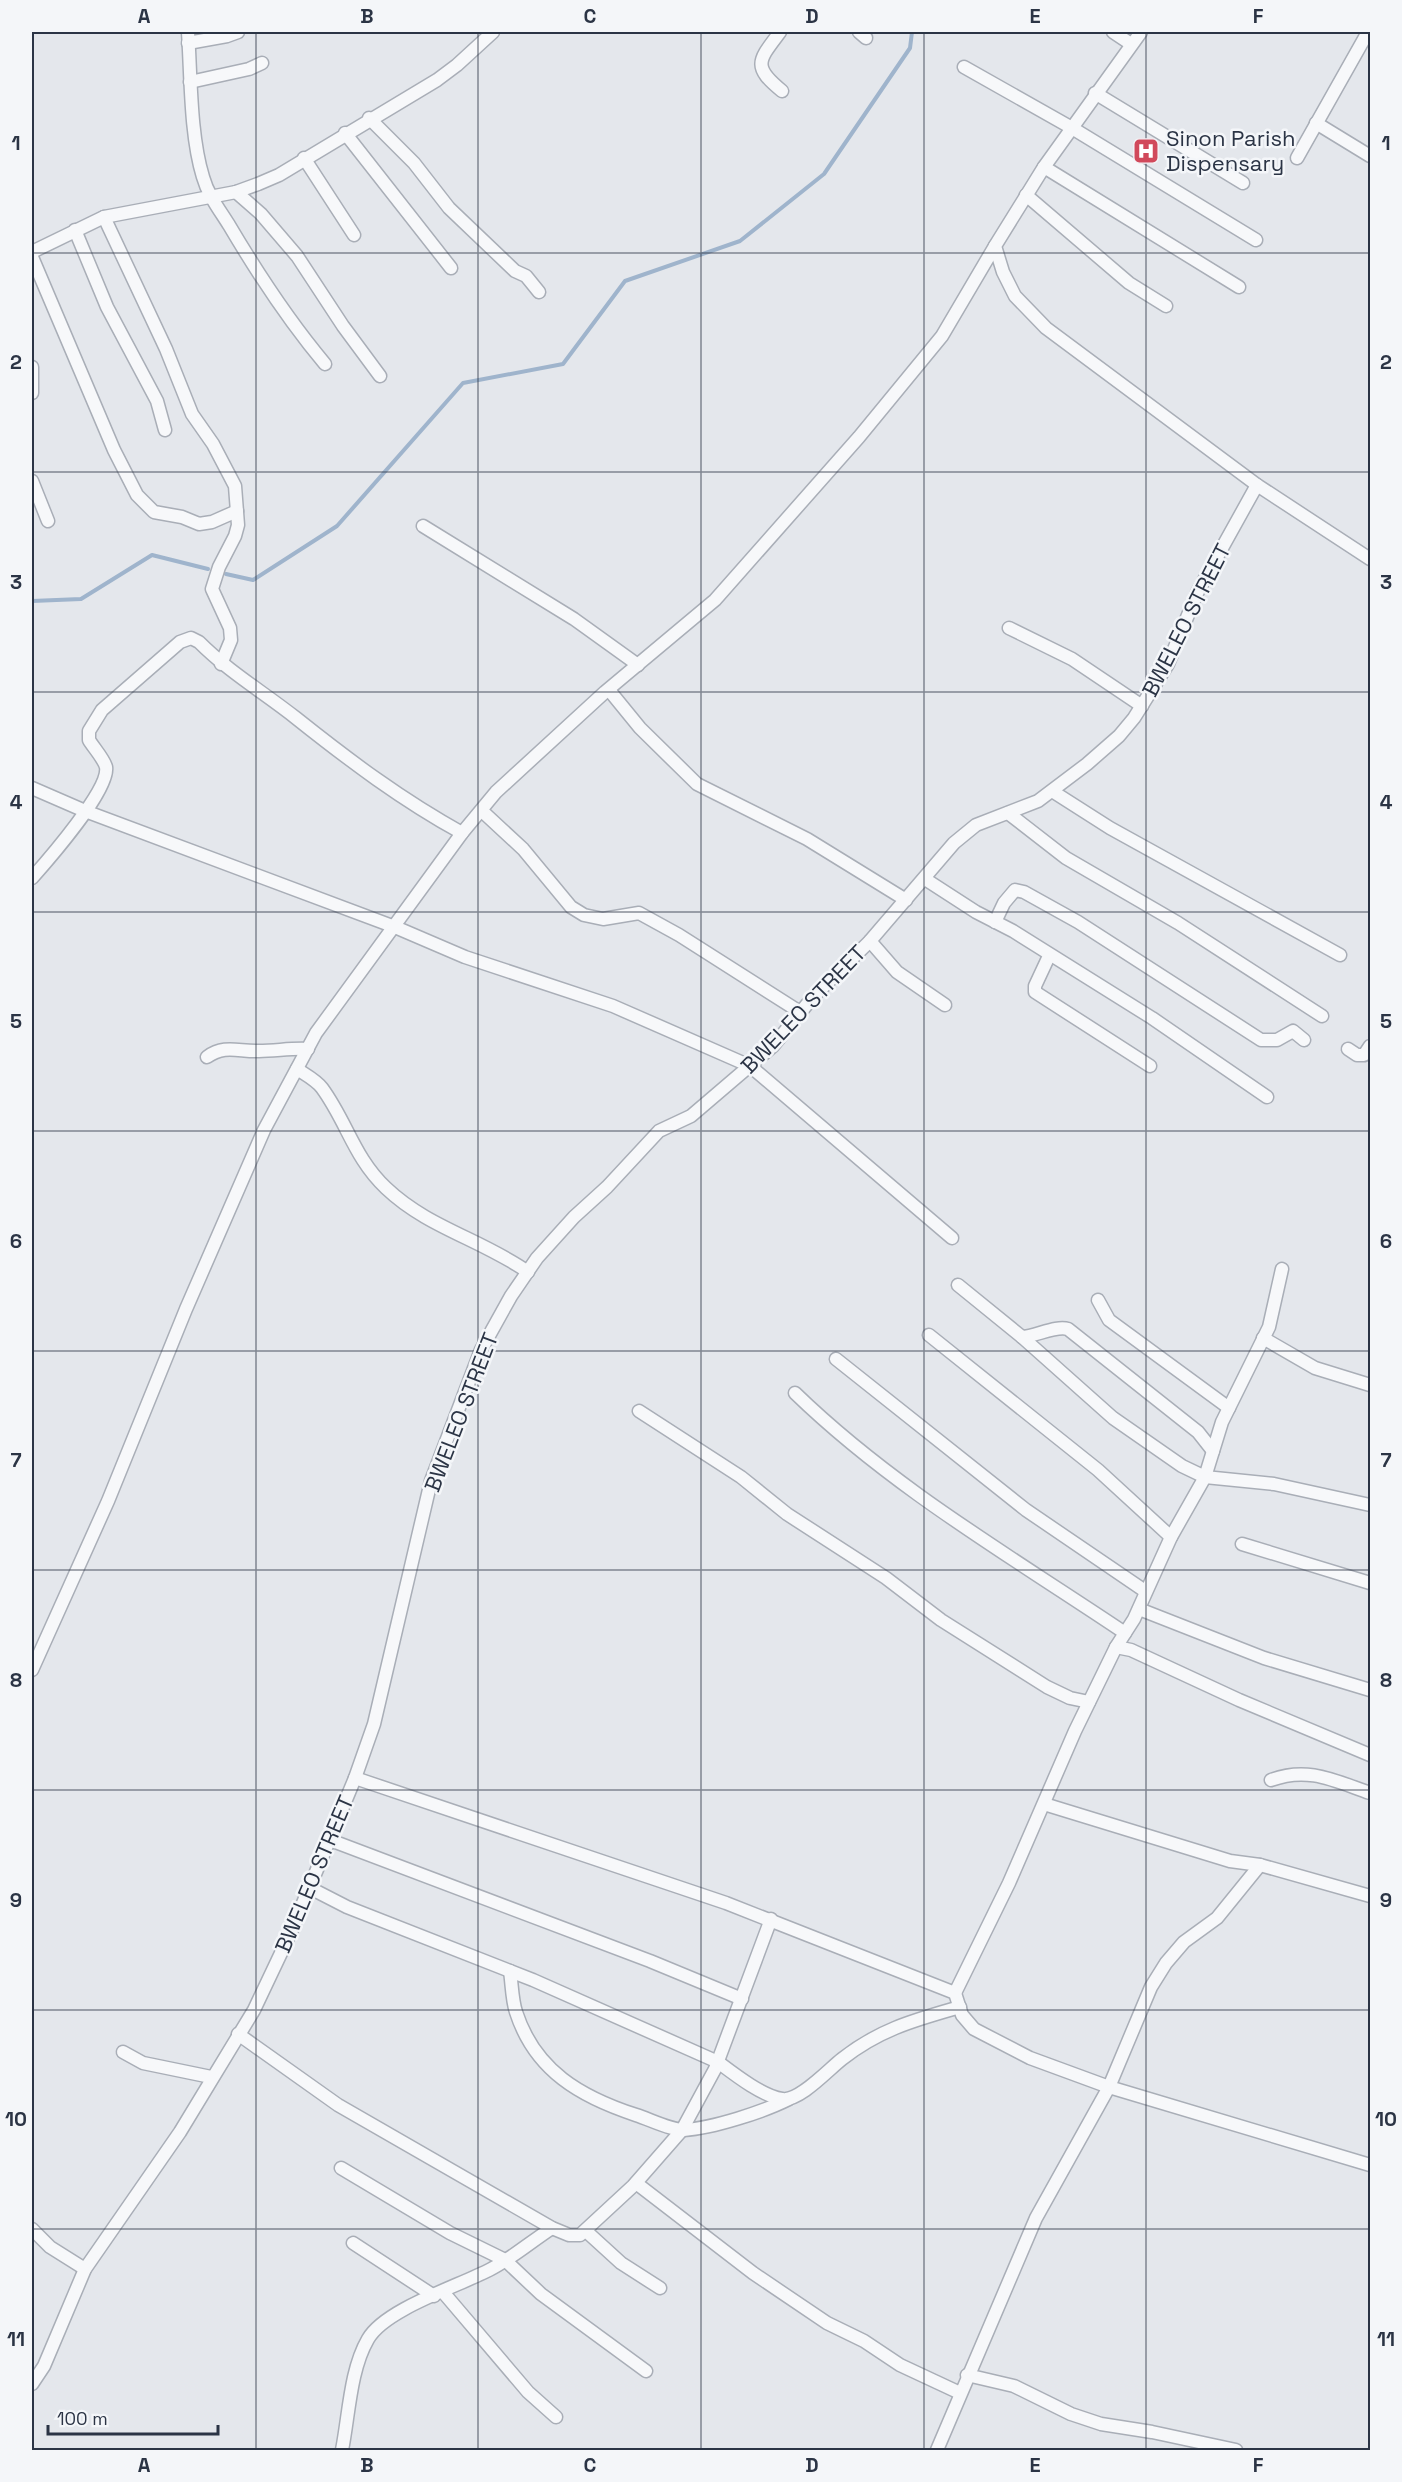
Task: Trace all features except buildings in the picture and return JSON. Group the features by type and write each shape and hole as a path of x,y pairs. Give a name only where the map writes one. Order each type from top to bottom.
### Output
{"street":[{"path":"238,32 227,36 185,35 200,166 210,196 295,328 325,364"},
{"path":"32,252 104,217 236,192 279,175 369,118 440,77 493,32"},
{"path":"780,32 762,57 761,65 765,77 782,91"},
{"path":"1113,32 1131,44"},
{"path":"32,1670 108,1501 186,1309 264,1130 308,1049 462,833 496,792 609,690 715,600 859,437 942,336 1044,167 1141,32"},
{"path":"1297,158 1368,32"},
{"path":"190,82 249,69 262,63"},
{"path":"964,67 1072,128 1256,240"},
{"path":"1095,93 1243,183"},
{"path":"369,118 414,163 449,208 515,271 526,276 539,292"},
{"path":"1316,123 1371,156"},
{"path":"345,133 451,268"},
{"path":"304,158 354,235"},
{"path":"1044,167 1239,287"},
{"path":"236,192 261,214 297,256 343,326 381,376"},
{"path":"1026,195 1120,276 1166,306"},
{"path":"104,217 161,339 192,414 210,438 235,486 237,511 235,536 219,567 212,589 230,628 231,640 221,664"},
{"path":"75,230 106,307 157,401 165,430"},
{"path":"995,246 1003,272 1016,296 1046,328 1257,485 1371,559"},
{"path":"32,257 114,450 137,495 154,512 182,517 199,524 212,522 237,511"},
{"path":"32,368 32,393"},
{"path":"32,481 48,521"},
{"name":"BWELEO STREET","path":"32,2384 44,2366 85,2269 164,2156 254,2010 310,1888 355,1778 374,1724 431,1481 481,1350 528,1272 574,1217 607,1187 659,1131 691,1116 773,1046 800,1012 870,941 964,833 976,825 1038,801 1119,736 1142,706 1168,664 1197,593 1257,485"},
{"path":"423,526 574,619 638,665"},
{"path":"1009,628 1072,659 1142,706"},
{"path":"32,878 62,844 85,811 105,776 106,766 89,740 89,731 102,710 185,639 191,638 199,642 221,664 375,779 462,833"},
{"path":"609,690 640,728 697,784 715,796 807,839 906,900"},
{"path":"32,788 85,811 395,927 465,957 613,1006 750,1066 952,1238"},
{"path":"1052,790 1110,828 1340,955"},
{"path":"482,811 523,849 571,906 584,915 603,919 639,913 679,935 800,1012"},
{"path":"1008,813 1066,858 1178,923 1322,1016"},
{"path":"925,879 1152,1018 1267,1097"},
{"path":"995,922 1009,895 1015,890 1024,892 1078,922 1261,1040 1276,1040 1293,1031 1304,1040"},
{"path":"870,941 897,972 945,1005"},
{"path":"1049,956 1035,986 1035,992 1150,1066"},
{"path":"1348,1049 1357,1055 1364,1055 1371,1046"},
{"path":"207,1058 215,1052 233,1048 255,1051 308,1049"},
{"path":"297,1069 321,1087 361,1160 402,1202 425,1219 488,1246 528,1272"},
{"path":"1282,1269 1269,1327 1229,1408 1205,1477 1171,1537 1145,1591 1139,1609 1116,1647 1089,1702 1009,1883 955,1993 963,2015 974,2029 1030,2058 1109,2087 1371,2165"},
{"path":"958,1285 1022,1337 1113,1418 1182,1466 1205,1477 1274,1484 1371,1505"},
{"path":"1098,1300 1101,1310 1109,1320 1229,1408"},
{"path":"1022,1337 1035,1336 1058,1328 1068,1329 1198,1432 1213,1451"},
{"path":"929,1335 1098,1470 1171,1537"},
{"path":"1263,1338 1315,1368 1371,1385"},
{"path":"836,1359 1026,1510 1145,1591"},
{"path":"795,1394 832,1430 884,1472 1125,1633"},
{"path":"639,1411 741,1477 787,1514 877,1572 941,1620 1047,1687 1070,1698 1089,1702"},
{"path":"1242,1544 1371,1583"},
{"path":"1139,1609 1264,1658 1371,1690"},
{"path":"1116,1647 1131,1650 1239,1700 1371,1755"},
{"path":"1272,1780 1290,1773 1305,1773 1371,1793"},
{"path":"355,1778 560,1845 771,1919 955,1993"},
{"path":"1044,1804 1230,1861 1260,1866 1371,1896"},
{"path":"330,1840 650,1961 742,1999"},
{"path":"937,2451 1036,2217 1109,2087 1151,1987 1166,1963 1184,1942 1217,1918 1260,1866"},
{"path":"310,1888 357,1911 510,1971 718,2062 743,2080 781,2099 789,2099"},
{"path":"238,2034 338,2105 552,2228 568,2235 580,2235 587,2232 636,2182 682,2130 718,2062 771,1919"},
{"path":"510,1971 515,2011 523,2030 554,2074 579,2091 627,2112 682,2130 757,2114 796,2097 850,2053 884,2031 960,2007"},
{"path":"123,2052 143,2063 211,2077"},
{"path":"341,2168 450,2233 505,2260 541,2294 646,2371"},
{"path":"636,2182 753,2273 818,2317 864,2341 900,2365 960,2393"},
{"path":"342,2451 358,2365 367,2340 384,2321 505,2260 552,2228"},
{"path":"32,2229 50,2247 85,2269"},
{"path":"587,2232 621,2263 660,2288"},
{"path":"353,2243 438,2294 528,2392 556,2417"},
{"path":"968,2375 1014,2386 1071,2414 1101,2424 1152,2432 1236,2451"}],"waterway":[{"path":"226,574 253,580 337,526 463,383 563,364 625,281 740,241 824,174 910,48 912,32"},
{"path":"32,601 81,599 152,555 208,569"}],"place":[{"name":"Sinon Parish Dispensary","path":"1146,151"}]}
